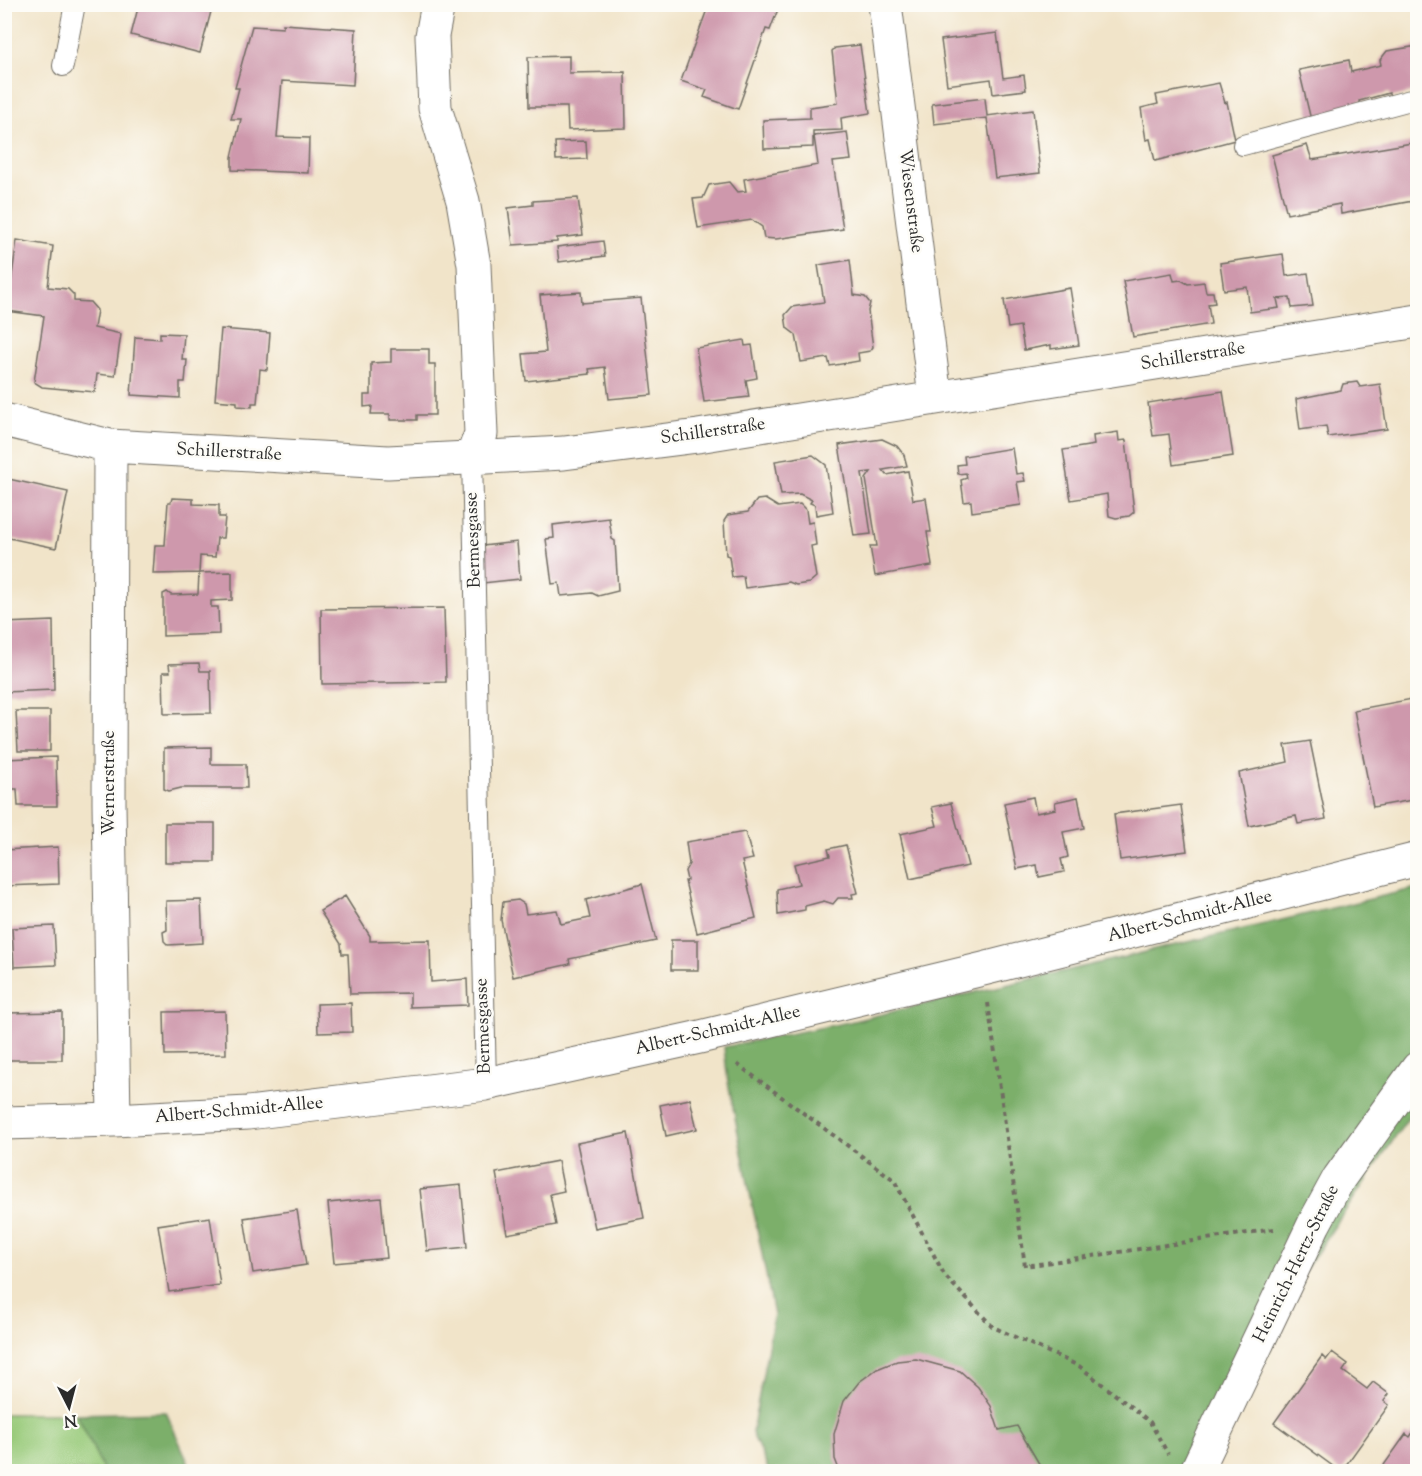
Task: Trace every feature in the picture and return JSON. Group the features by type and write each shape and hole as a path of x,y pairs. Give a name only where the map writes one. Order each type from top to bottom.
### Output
{"street":[{"name":"Bermesgasse","path":"438,4 432,36 435,108 463,201 474,265 481,434 472,457"},
{"name":"Wiesenstraße","path":"885,4 935,398"},
{"name":"Schillerstraße","path":"4,420 110,446 388,462 564,453 698,436 1418,321"},
{"name":"Wernerstraße","path":"110,446 110,815 114,1120"},
{"name":"Albert-Schmidt-Allee","path":"4,1123 248,1113 486,1084 700,1037 983,969 1418,859"},
{"name":"Heinrich-Hertz-Straße","path":"1184,1467 1339,1178 1418,1068"}],"lane":[{"path":"63,66 75,4"},
{"path":"1243,145 1418,98"},
{"name":"Bermesgasse","path":"472,457 486,1084"}],"path":[{"path":"983,969 1025,1266 1314,1224"},
{"path":"700,1037 894,1180 945,1276 993,1327 1079,1366 1150,1422 1184,1467"}],"green space":[{"path":"1417,888 1417,1105 1305,1270 1193,1471 769,1471 752,1433 774,1315 728,1082 724,1047 849,1022"},
{"path":"166,1412 192,1471 104,1471 77,1414"},
{"path":"4,1414 77,1414 104,1471 5,1471"}],"building":[{"path":"139,4 213,4 200,53 131,35"},
{"path":"709,4 780,4 770,30 766,29 738,109 704,97 707,90 681,81"},
{"path":"283,24 356,29 353,85 282,81 277,137 309,138 308,173 232,170 232,157 241,119 231,119 239,88 235,88 252,26 283,28"},
{"path":"997,33 1003,78 1024,75 1026,90 993,94 991,79 947,85 941,40"},
{"path":"860,45 870,113 841,118 842,130 813,131 813,147 764,149 763,120 810,118 810,107 838,103 832,51 835,48"},
{"path":"1418,46 1418,91 1390,98 1389,93 1359,101 1361,106 1311,120 1299,70 1349,60 1351,72 1381,65 1380,60 1387,51"},
{"path":"569,56 569,73 625,72 626,128 568,130 567,107 529,107 528,57"},
{"path":"1219,83 1225,103 1227,102 1235,140 1155,161 1150,139 1146,140 1141,108 1158,104 1156,95"},
{"path":"985,98 987,116 1033,110 1040,173 995,178 987,118 934,124 932,104"},
{"path":"847,132 851,160 833,162 843,229 776,239 764,238 762,227 752,220 698,228 693,199 703,198 709,185 729,182 737,192 746,191 744,179 818,165 814,136"},
{"path":"586,141 587,159 556,160 555,142"},
{"path":"1418,142 1418,200 1341,214 1340,204 1287,214 1272,155 1307,145 1312,160"},
{"path":"578,198 583,235 557,238 557,242 513,245 508,208 533,205 533,201"},
{"path":"17,240 53,246 48,287 68,289 74,295 74,301 90,302 97,310 94,328 121,334 115,376 97,374 95,392 42,387 34,382 44,316 7,311"},
{"path":"603,241 605,256 559,262 557,247"},
{"path":"1283,254 1286,276 1308,273 1313,306 1292,308 1290,298 1277,299 1279,308 1250,312 1247,287 1224,290 1220,263"},
{"path":"850,260 854,295 865,297 870,303 868,311 873,347 870,351 858,353 859,361 830,366 828,358 801,362 796,335 787,328 785,315 792,307 824,302 818,265"},
{"path":"1172,273 1174,281 1181,280 1188,284 1204,282 1206,292 1213,292 1215,303 1208,304 1211,324 1133,337 1123,281"},
{"path":"1070,288 1079,345 1051,349 1051,345 1024,350 1020,326 1008,328 1004,300"},
{"path":"581,292 582,303 641,298 652,395 609,399 605,367 589,369 590,374 526,381 523,354 546,352 540,295"},
{"path":"221,329 270,333 267,370 260,369 257,403 252,403 252,407 237,406 237,402 215,400"},
{"path":"160,333 184,334 182,360 187,360 185,382 180,382 180,398 131,395 135,337 160,339"},
{"path":"744,340 745,346 752,345 757,378 746,380 749,397 704,402 696,348"},
{"path":"391,349 429,349 429,364 435,364 435,415 417,415 417,420 390,420 390,414 371,414 372,406 364,407 364,395 371,395 371,363 391,362"},
{"path":"1357,382 1360,387 1380,384 1387,429 1328,437 1326,426 1300,430 1296,399 1341,390 1343,384"},
{"path":"1223,391 1233,456 1173,465 1169,434 1153,436 1148,403"},
{"path":"1118,432 1119,441 1126,440 1134,512 1129,516 1116,518 1109,516 1107,494 1071,500 1063,450 1094,445 1093,436"},
{"path":"882,439 897,446 904,455 907,466 883,470 887,475 908,471 913,500 926,498 931,532 927,532 932,566 875,576 870,546 877,546 866,479 871,472 862,473 871,534 854,536 839,445"},
{"path":"1012,448 1016,474 1023,473 1025,481 1017,482 1021,505 972,512 971,501 964,502 961,480 967,478 966,473 958,474 957,465 965,464 964,456"},
{"path":"813,455 826,465 833,512 816,515 815,505 810,503 812,500 800,494 781,495 775,461"},
{"path":"4,478 68,492 56,548 4,537"},
{"path":"172,498 193,499 193,504 219,505 219,517 225,517 223,538 217,538 215,557 200,556 199,573 153,574 155,545 165,545 168,502 171,502"},
{"path":"765,499 778,507 800,504 806,510 808,523 813,522 816,545 811,546 816,577 809,583 796,585 789,582 745,588 743,576 732,577 729,556 726,555 724,521 728,515 748,512 757,500"},
{"path":"609,518 612,539 615,541 618,591 598,596 592,593 561,596 559,583 552,584 546,539 554,538 553,525"},
{"path":"517,542 520,579 483,583 483,546"},
{"path":"232,572 232,600 211,601 211,607 218,607 219,634 163,636 163,594 167,592 171,595 198,594 199,573"},
{"path":"444,608 446,682 322,684 321,609"},
{"path":"53,621 54,690 4,692 4,623"},
{"path":"199,663 200,671 210,671 211,713 164,714 163,672 170,672 169,664"},
{"path":"1412,699 1418,726 1418,799 1373,807 1354,710"},
{"path":"16,711 50,711 50,751 18,751"},
{"path":"1310,741 1326,819 1298,824 1296,816 1249,826 1239,773 1288,762 1285,745"},
{"path":"211,747 211,764 246,764 247,788 181,788 169,791 164,789 164,748"},
{"path":"56,757 57,806 18,806 17,789 4,789 4,759"},
{"path":"1033,797 1036,813 1056,809 1055,802 1078,797 1084,828 1063,832 1068,857 1061,859 1064,872 1039,877 1037,865 1017,869 1004,803"},
{"path":"951,803 968,866 910,879 900,834 937,826 932,807"},
{"path":"1181,805 1187,851 1120,860 1114,814"},
{"path":"165,823 215,823 215,862 165,862"},
{"path":"745,832 753,859 742,861 756,918 697,933 685,881 687,880 685,871 689,864 686,842"},
{"path":"846,845 858,893 852,894 853,898 838,898 833,904 824,901 805,906 805,910 778,915 777,889 799,884 794,864 830,856 828,849"},
{"path":"58,847 59,884 4,886 4,850"},
{"path":"642,884 656,941 569,959 570,964 513,977 501,920 503,902 518,900 524,904 526,914 557,910 561,924 590,918 586,900"},
{"path":"345,896 370,936 370,941 430,940 431,982 467,979 468,1005 410,1007 410,993 350,994 348,954 342,954 341,944 320,911"},
{"path":"201,900 203,943 168,945 164,941 163,932 167,930 166,901"},
{"path":"54,926 56,965 14,967 12,928"},
{"path":"671,940 698,940 698,970 671,970"},
{"path":"351,1003 352,1032 318,1033 317,1004"},
{"path":"225,1011 226,1054 165,1055 164,1012"},
{"path":"62,1012 62,1060 5,1060 5,1013"},
{"path":"690,1099 697,1129 666,1136 660,1105"},
{"path":"628,1133 644,1218 595,1228 577,1143"},
{"path":"558,1161 564,1191 550,1194 556,1225 507,1234 496,1173"},
{"path":"461,1185 467,1247 427,1251 420,1189"},
{"path":"381,1198 387,1258 334,1263 328,1203"},
{"path":"297,1210 306,1265 253,1273 244,1218"},
{"path":"210,1217 220,1285 169,1292 158,1225"},
{"path":"1332,1352 1348,1364 1343,1371 1367,1389 1373,1382 1389,1394 1384,1401 1389,1405 1341,1472 1274,1423 1322,1356 1326,1360"},
{"path":"916,1359 960,1371 978,1387 991,1406 999,1430 1017,1426 1044,1472 840,1472 835,1459 834,1434 844,1401 859,1382 877,1369 897,1361"},
{"path":"1415,1429 1418,1472 1379,1472 1406,1434 1410,1437"}]}
